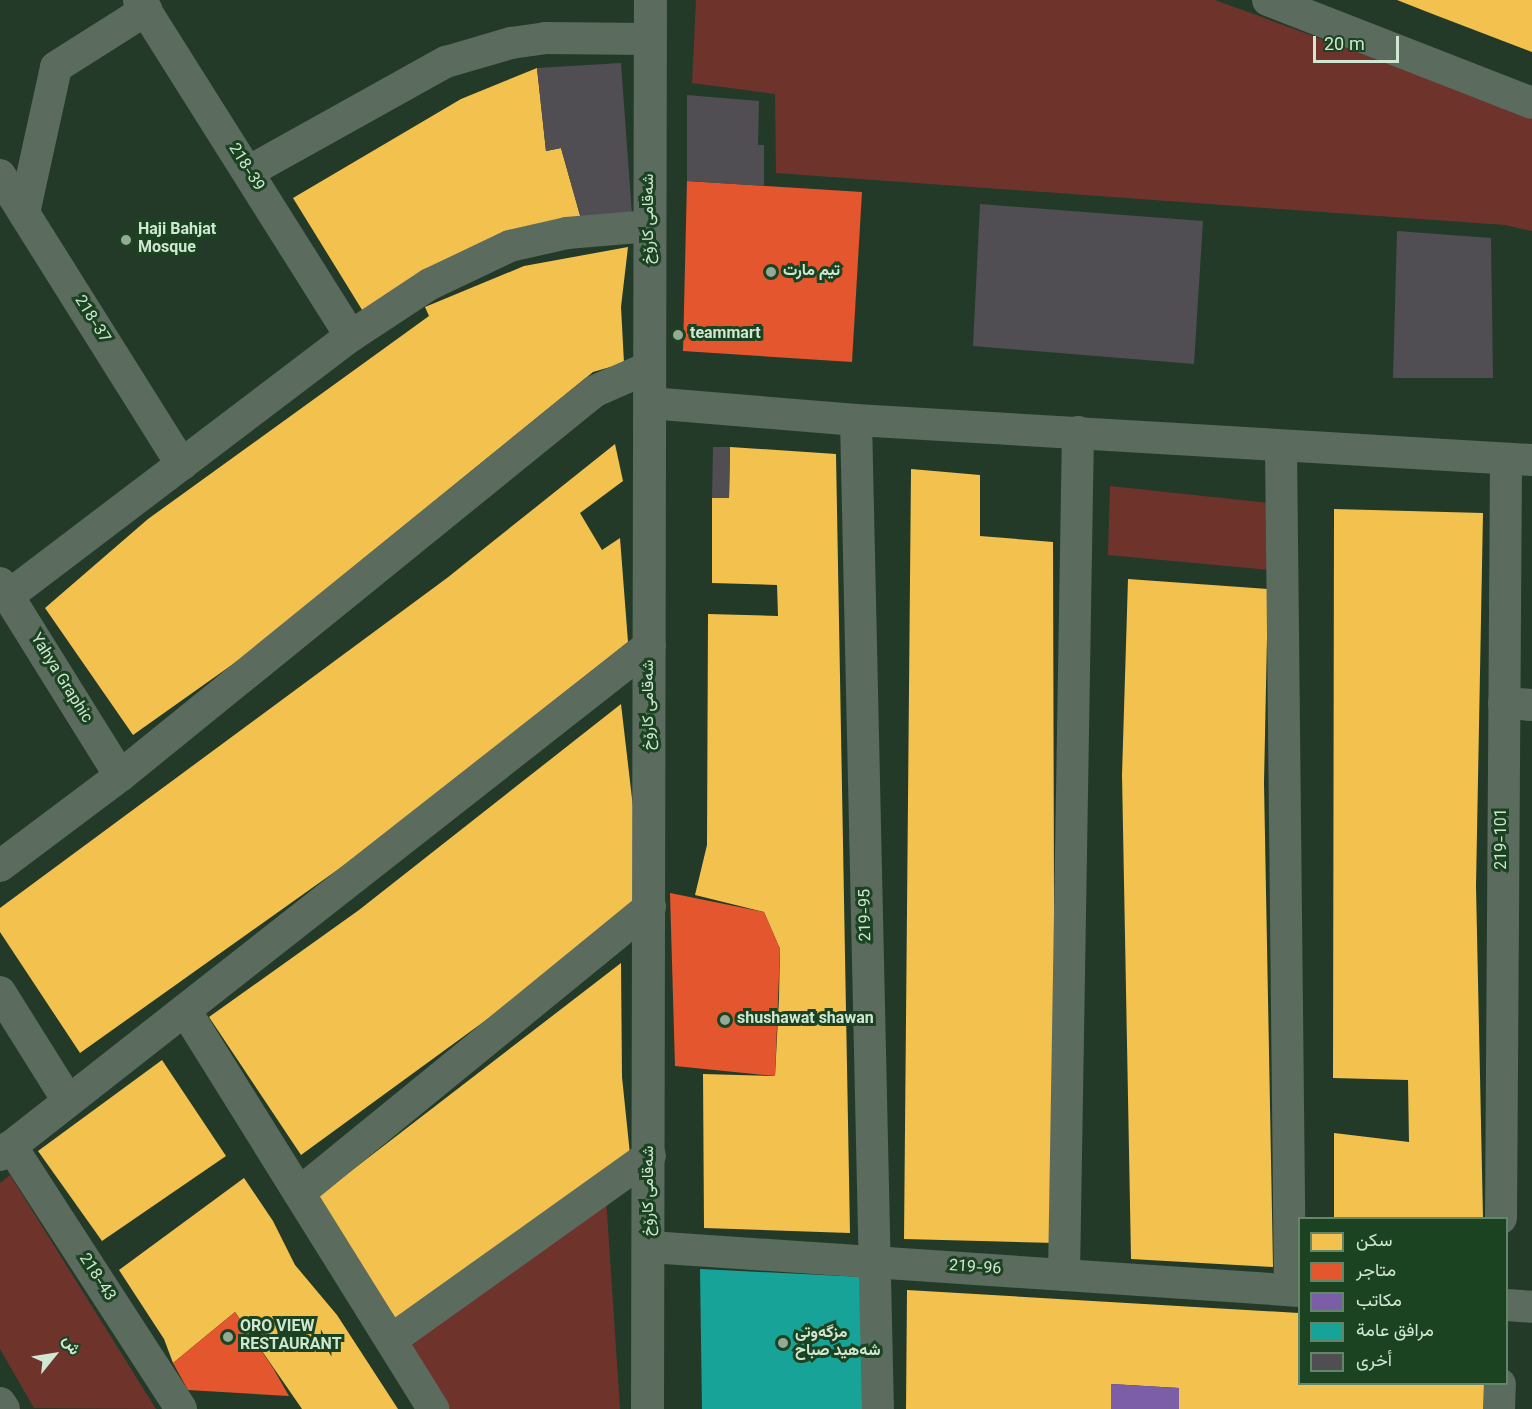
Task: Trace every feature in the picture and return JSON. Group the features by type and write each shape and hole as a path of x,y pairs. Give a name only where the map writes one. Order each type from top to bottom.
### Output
{"street":[{"name":"شەقامی کارۆخ","path":"647,1409 650,1248 650,0"},
{"path":"1268,0 1532,103"},
{"path":"24,213 56,67 143,5"},
{"name":"218-39","path":"143,5 351,336"},
{"path":"248,172 415,76 457,58 545,38 650,39"},
{"name":"218-37","path":"0,175 182,465"},
{"path":"4,590 182,465 351,336 430,284 510,246 567,233 650,226"},
{"path":"0,866 120,776 595,391 650,367"},
{"path":"650,403 856,420 1519,460"},
{"name":"219-95","path":"856,420 878,1409"},
{"path":"1064,1275 1078,432"},
{"path":"1281,446 1295,1291"},
{"name":"219-101","path":"1501,1217 1518,704 1519,460"},
{"name":"Yahya Graphic","path":"4,590 120,776"},
{"path":"5,1150 650,645"},
{"path":"299,1193 650,907"},
{"path":"0,992 68,1101"},
{"path":"185,1010 433,1409"},
{"name":"218-43","path":"5,1150 181,1409"},
{"path":"391,1340 650,1155"},
{"name":"219-96","path":"650,1248 1295,1291"},
{"path":"1508,1305 1532,1307"},
{"path":"1499,1409 1500,1385"},
{"path":"0,1403 4,1409"}],"shaded area":[{"path":"696,0 1215,0 1532,116 1532,231 1505,225 776,173 775,94 692,83"},
{"path":"1110,486 1269,503 1270,570 1108,555"},
{"path":"10,1175 156,1409 34,1408 0,1349 0,1183"},
{"path":"606,1198 620,1409 442,1409 396,1349"}],"building: سكن":[{"path":"1397,0 1532,0 1532,52 1430,13"},
{"path":"537,68 546,151 561,148 581,219 364,313 293,198 461,99"},
{"path":"628,247 621,307 624,363 593,372 243,657 133,735 45,608 148,519 429,316 425,307 524,266"},
{"path":"615,444 623,481 580,513 602,550 620,538 628,642 364,851 80,1053 0,932 0,908 447,578"},
{"path":"730,447 836,454 850,1233 704,1228 703,1074 775,1076 779,998 780,949 764,912 695,895 707,845 708,614 778,616 777,585 712,583 712,498 729,498"},
{"path":"911,469 980,475 980,536 1053,542 1055,1243 904,1239"},
{"path":"1334,509 1483,513 1476,886 1483,1217 1334,1217 1334,1133 1409,1142 1408,1080 1333,1078"},
{"path":"1128,579 1268,589 1264,783 1273,1267 1131,1259 1122,775"},
{"path":"621,704 633,807 637,910 301,1155 209,1017 359,910"},
{"path":"621,963 622,1077 631,1164 400,1325 316,1198"},
{"path":"162,1060 226,1156 102,1241 38,1151"},
{"path":"244,1178 273,1221 295,1265 337,1315 398,1409 302,1409 235,1312 173,1363 164,1339 119,1270"},
{"path":"907,1290 1298,1313 1298,1385 1487,1385 1487,1409 1179,1409 1179,1388 1111,1384 1111,1409 906,1409"}],"building: متاجر":[{"name":"تيم مارت","path":"687,181 862,192 852,362 683,351"},
{"name":"shushawat shawan","path":"670,893 764,912 780,949 775,1076 675,1066"},
{"name":"ORO VIEW RESTAURANT","path":"235,1312 289,1396 188,1390 173,1363"}],"building: مكاتب":[{"path":"1111,1384 1179,1388 1179,1409 1111,1409"}],"building: مرافق عامة":[{"name":"مزگه‌وتی شه‌هید صباح","path":"700,1269 863,1277 868,1409 702,1409"}],"building: أخرى":[{"path":"621,63 632,215 581,219 561,148 546,151 537,68"},
{"path":"687,95 759,101 758,145 764,145 764,186 687,181"},
{"path":"980,204 1203,221 1194,364 973,346"},
{"path":"1397,231 1491,238 1493,378 1393,378"},
{"path":"713,447 730,447 729,498 712,498"}],"place":[{"name":"Haji Bahjat Mosque","path":"126,240"},
{"name":"تيم مارت","path":"771,272"},
{"name":"teammart","path":"678,335"},
{"name":"shushawat shawan","path":"725,1020"},
{"name":"ORO VIEW RESTAURANT","path":"228,1337"},
{"name":"مزگه‌وتی شه‌هید صباح","path":"783,1343"}]}
